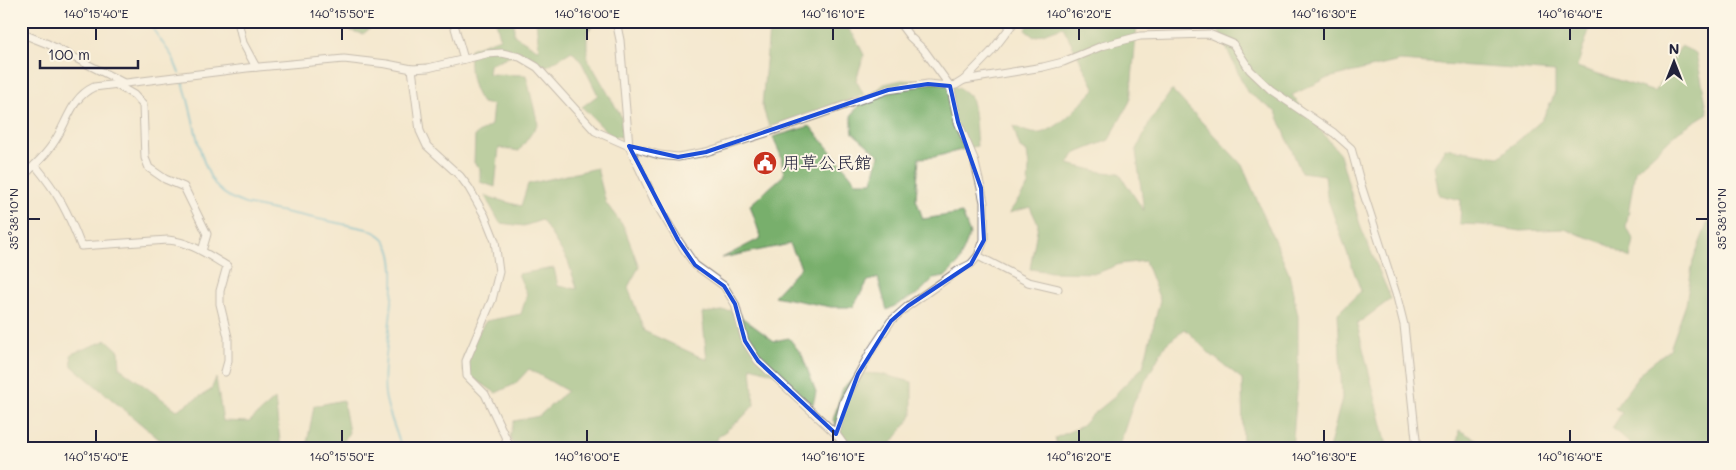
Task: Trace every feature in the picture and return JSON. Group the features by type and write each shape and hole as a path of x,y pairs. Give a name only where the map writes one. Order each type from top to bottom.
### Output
{"street":[{"path":"238,21 243,43 256,67"},
{"path":"453,21 464,59"},
{"path":"616,21 620,40 629,146 655,202 695,265 724,286 735,304 744,341 758,361 836,434 847,449"},
{"path":"836,434 844,401 871,351 891,321 908,306 959,270 971,264 978,256 984,240 984,202 974,159 958,122 950,86 924,50 910,37 898,21"},
{"path":"21,178 35,165 55,140 74,103 85,91 94,87 256,67 344,59 412,69 428,68 486,54 502,53 520,58 538,67 595,131 629,146 659,155 678,157 706,152 766,134 888,90 928,84 956,85 964,80 991,52 1016,21"},
{"path":"21,30 28,36 48,44 124,83"},
{"path":"964,80 1043,67 1063,62 1102,46 1140,36 1209,34 1233,44 1250,70 1272,90 1334,133 1351,148 1361,185 1398,297 1404,325 1417,449"},
{"path":"412,69 420,131 427,146 460,176 485,216 495,241 499,272 492,300 466,361 467,376 485,394 511,449"},
{"path":"115,84 134,95 143,105 145,158 149,168 165,179 184,187 207,234 202,251"},
{"path":"35,165 64,204 80,246 168,240 179,241 202,251 227,266 220,290 220,304 228,337 226,372"},
{"path":"978,256 1028,282 1058,289"},
{"path":"1709,449 1715,439"}],"highlighted area":[{"path":"928,84 950,86 958,122 981,188 984,240 971,264 908,306 891,321 858,374 836,434 758,361 745,341 735,304 724,286 695,265 678,240 629,146 678,157 706,152 888,90"}],"green space":[{"path":"314,21 379,21 363,34"},
{"path":"496,21 514,21 514,35 539,50 536,21 599,21 587,31 587,57 621,116 622,137 611,136 582,107 598,95 582,63 572,51 547,66 520,51 489,65 488,74 526,75 538,124 519,151 499,148 495,187 480,182 480,169 474,163 475,135 491,125 493,105 482,103 475,90 470,70 470,49 500,38"},
{"path":"753,21 842,21 855,37 864,55 856,80 864,95 769,127 762,105 769,30 753,25"},
{"path":"1032,21 1136,21 1130,101 1109,140 1074,154 1068,164 1102,172 1119,173 1144,211 1136,151 1150,121 1172,90 1242,165 1289,274 1298,316 1298,380 1292,449 1243,449 1242,379 1210,354 1185,329 1166,344 1134,401 1118,449 1058,449 1055,438 1082,426 1143,367 1160,300 1145,261 1120,264 1097,273 1051,272 1030,269 1038,224 1030,207 1009,213 1028,186 1029,167 1027,152 1020,148 1013,126 1032,133 1049,130 1058,125 1075,110 1095,89 1063,27 1034,37 1025,30"},
{"path":"1214,21 1592,21 1577,67 1655,92 1681,46 1696,53 1708,113 1679,131 1635,171 1626,228 1634,240 1630,258 1603,243 1564,229 1520,231 1482,225 1460,224 1461,200 1439,195 1434,166 1445,148 1499,157 1542,120 1555,94 1555,72 1400,61 1328,78 1292,95 1340,154 1361,228 1391,299 1357,324 1388,449 1329,449 1342,398 1338,313 1361,291 1327,197 1325,175 1301,172 1276,112 1247,92"},
{"path":"902,80 929,81 950,85 966,93 972,103 977,146 934,157 919,158 916,199 923,219 962,213 970,234 958,264 945,277 933,279 919,293 887,310 878,278 868,281 853,307 831,307 774,296 801,267 790,244 722,258 761,238 750,205 784,175 781,156 773,137 810,126 856,182 872,182 879,155 853,133 851,116 858,106 884,84"},
{"path":"597,168 606,203 624,227 639,267 628,287 644,331 707,360 702,313 732,310 774,341 789,338 802,355 816,392 813,404 804,400 779,375 751,367 754,405 742,418 718,437 714,449 515,449 510,437 514,421 539,416 567,391 529,369 515,384 496,393 464,372 464,354 486,321 521,314 527,294 518,274 554,268 558,286 577,289 568,261 542,220 524,226 500,223 485,196 521,206 528,184"},
{"path":"1715,199 1715,434 1702,449 1636,449 1612,428 1622,413 1615,408 1643,370 1670,349 1686,304 1693,260 1713,209"},
{"path":"107,340 119,351 120,368 177,410 211,390 216,378 223,421 249,422 275,399 281,449 160,449 160,440 72,366 71,354"},
{"path":"859,373 881,374 912,382 912,416 887,449 866,449 849,445 833,420 843,388"},
{"path":"343,400 349,432 340,449 306,449 314,406"},
{"path":"1459,430 1494,449 1457,449"}],"waterway":[{"path":"147,21 172,56 179,73"},
{"path":"181,78 205,165 211,178 224,193 245,204 367,229 380,236 386,242 391,255 393,292 384,378 385,394 402,449"}],"place":[{"name":"用草公民館","path":"765,163"}]}
